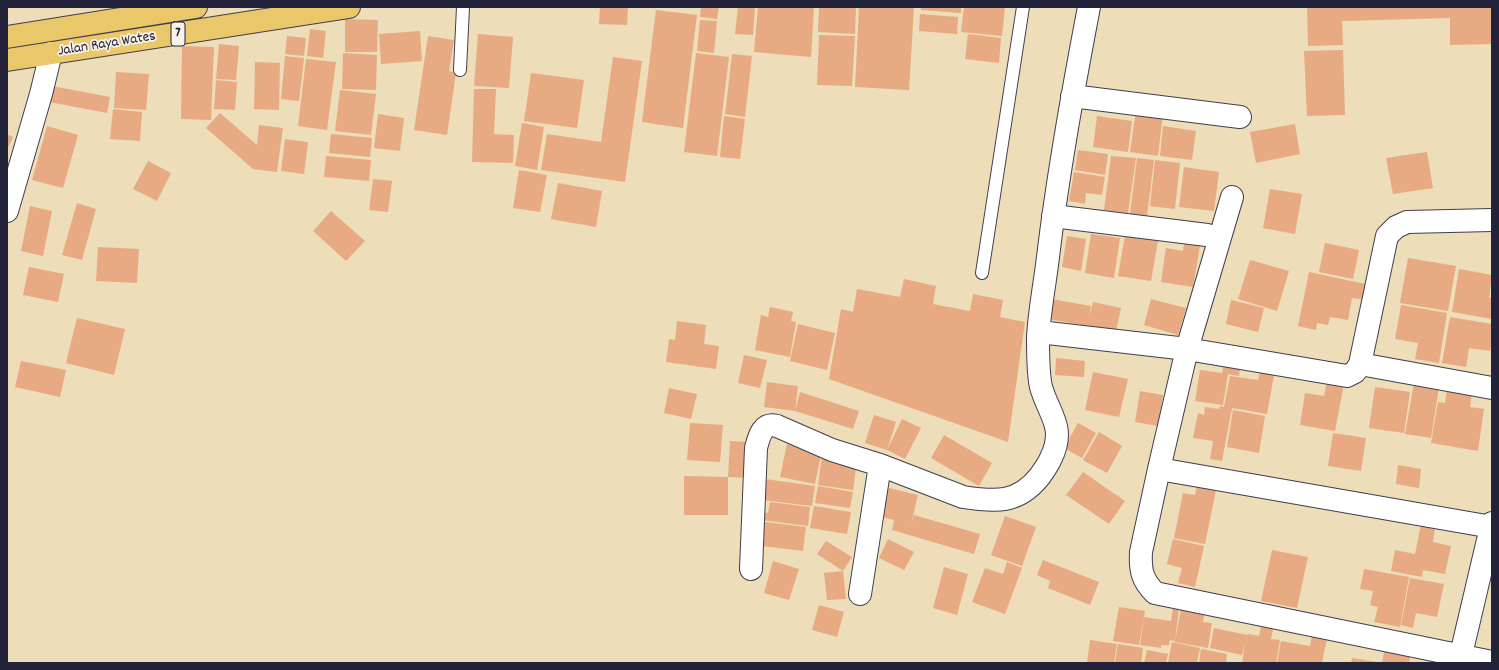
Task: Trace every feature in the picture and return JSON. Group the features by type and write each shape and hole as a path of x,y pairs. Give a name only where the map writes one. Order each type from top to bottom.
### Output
{"highway":[{"name":"Jalan Raya Wates","path":"7,37 106,15 196,7"},
{"name":"Jalan Raya Wates","path":"7,60 349,7"}],"street":[{"path":"751,569 756,448 761,431 767,426 777,426 832,450 880,464 963,497 976,499 998,500 1017,496 1032,486 1049,462 1057,438 1056,424 1041,386 1039,332 1053,216 1072,96 1089,7"},
{"path":"7,211 41,94 51,53"},
{"path":"1072,96 1240,117"},
{"path":"1232,197 1187,349 1159,469 1141,552 1143,575 1147,585 1155,593 1460,660 1492,662"},
{"path":"1053,216 1208,235"},
{"path":"1039,332 1187,349 1347,376 1355,372 1360,364 1387,236 1396,227 1407,222 1492,220"},
{"path":"1360,364 1492,388"},
{"path":"860,594 880,464"},
{"path":"1159,469 1492,526 1460,660"}],"lane":[{"path":"460,70 463,7"},
{"path":"982,273 1023,7"}],"building":[{"path":"600,7 628,7 627,25 599,24"},
{"path":"701,7 719,7 717,19 700,17"},
{"path":"738,7 755,7 753,35 735,34"},
{"path":"758,7 814,7 811,57 754,52"},
{"path":"819,7 856,7 855,34 818,32"},
{"path":"859,7 914,7 909,90 855,87"},
{"path":"921,7 961,7 961,13 921,10"},
{"path":"964,7 1005,7 1002,36 961,32"},
{"path":"1307,7 1492,7 1492,44 1450,45 1450,18 1342,21 1343,45 1308,46"},
{"path":"656,10 697,15 683,128 642,122"},
{"path":"920,14 958,17 957,34 919,31"},
{"path":"345,19 378,20 377,52 345,52"},
{"path":"700,20 717,21 714,53 697,51"},
{"path":"310,29 326,31 323,58 307,56"},
{"path":"420,31 422,61 381,64 379,34"},
{"path":"478,34 513,37 509,88 474,86"},
{"path":"968,34 1001,38 999,63 965,59"},
{"path":"819,35 855,36 852,86 817,85"},
{"path":"287,36 306,38 304,56 285,54"},
{"path":"428,36 454,40 449,71 456,73 447,135 414,130"},
{"path":"219,44 239,46 236,80 216,79"},
{"path":"182,46 214,47 211,120 181,119"},
{"path":"1343,50 1345,115 1307,116 1304,51"},
{"path":"343,53 377,55 376,90 342,89"},
{"path":"696,53 729,57 717,156 684,152"},
{"path":"732,54 752,56 745,117 725,114"},
{"path":"285,56 304,58 299,101 281,99"},
{"path":"613,57 642,61 625,182 541,170 547,134 601,142"},
{"path":"306,59 336,62 327,130 298,126"},
{"path":"255,62 280,63 279,110 254,109"},
{"path":"116,72 149,74 146,110 114,108"},
{"path":"531,73 584,80 577,128 524,121"},
{"path":"216,80 237,82 235,110 214,109"},
{"path":"52,86 110,97 107,113 49,102"},
{"path":"474,89 496,89 494,134 514,135 513,163 472,162"},
{"path":"340,90 376,94 371,135 335,131"},
{"path":"113,109 142,112 140,141 110,139"},
{"path":"1136,110 1163,113 1158,156 1130,152"},
{"path":"220,113 257,145 259,125 283,128 277,172 253,169 206,128"},
{"path":"378,114 404,118 400,151 374,148"},
{"path":"724,116 745,119 740,159 720,157"},
{"path":"1097,116 1132,121 1128,152 1093,147"},
{"path":"522,123 544,127 537,170 515,166"},
{"path":"1295,124 1300,154 1256,163 1250,132"},
{"path":"47,126 78,135 63,188 32,180"},
{"path":"1163,126 1196,131 1192,160 1160,156"},
{"path":"7,134 13,137 7,150"},
{"path":"331,134 372,138 370,157 329,153"},
{"path":"285,139 308,142 304,174 281,171"},
{"path":"1078,150 1108,154 1105,175 1075,170"},
{"path":"1427,152 1433,188 1393,194 1386,158"},
{"path":"326,156 371,160 369,181 324,177"},
{"path":"1111,156 1136,158 1128,213 1104,210"},
{"path":"1137,158 1154,160 1147,216 1130,214"},
{"path":"1155,160 1180,163 1175,209 1150,206"},
{"path":"148,161 171,173 157,201 133,189"},
{"path":"1184,167 1219,172 1214,211 1179,207"},
{"path":"519,170 547,175 540,212 513,208"},
{"path":"1074,172 1105,177 1102,195 1086,193 1085,204 1069,201"},
{"path":"373,179 392,181 388,212 369,210"},
{"path":"558,183 602,191 596,227 551,219"},
{"path":"1270,189 1302,194 1295,234 1263,228"},
{"path":"77,203 96,209 82,260 62,255"},
{"path":"30,206 52,211 43,256 21,251"},
{"path":"331,211 365,241 346,261 313,231"},
{"path":"1091,234 1120,238 1114,278 1085,273"},
{"path":"1125,235 1158,241 1151,281 1118,276"},
{"path":"1067,236 1086,239 1081,271 1062,267"},
{"path":"1325,243 1359,250 1353,279 1319,272"},
{"path":"1184,244 1200,246 1193,287 1161,282 1166,248 1183,251"},
{"path":"98,247 139,249 137,283 96,281"},
{"path":"1408,258 1456,266 1448,311 1400,303"},
{"path":"1250,260 1289,271 1277,311 1238,299"},
{"path":"29,267 64,274 58,302 23,295"},
{"path":"1459,269 1492,275 1489,298 1492,298 1492,319 1452,312"},
{"path":"1309,272 1370,285 1367,300 1352,298 1348,320 1330,317 1328,325 1317,323 1316,330 1298,326"},
{"path":"904,279 936,286 933,304 970,311 973,294 1003,300 1000,317 1025,322 1008,442 829,379 841,309 853,312 857,289 900,297"},
{"path":"1051,299 1091,306 1089,317 1093,302 1121,308 1116,331 1048,319"},
{"path":"1151,299 1186,308 1178,335 1144,325"},
{"path":"1231,300 1264,308 1258,332 1226,324"},
{"path":"1401,305 1447,313 1439,363 1415,359 1418,343 1395,339"},
{"path":"770,307 793,312 791,321 796,322 790,357 755,350 761,315 768,317"},
{"path":"1450,317 1492,324 1492,341 1490,351 1469,348 1466,367 1442,363"},
{"path":"77,318 125,329 114,375 66,363"},
{"path":"677,321 706,325 704,344 719,346 716,369 666,362 669,339 675,340"},
{"path":"798,324 835,333 827,370 790,361"},
{"path":"744,355 767,360 760,388 738,383"},
{"path":"1056,358 1085,361 1084,377 1055,375"},
{"path":"21,361 66,370 60,397 15,387"},
{"path":"1224,361 1241,363 1239,376 1228,374 1223,405 1195,401 1200,370 1222,373"},
{"path":"1261,368 1275,370 1267,414 1232,408 1222,461 1210,459 1213,441 1193,438 1198,413 1204,415 1205,407 1219,409 1220,406 1224,407 1230,376 1258,380"},
{"path":"1093,372 1128,379 1119,417 1085,410"},
{"path":"1327,381 1344,384 1335,431 1300,425 1305,393 1324,396"},
{"path":"767,382 798,386 795,411 764,407"},
{"path":"1414,383 1439,387 1431,438 1405,434"},
{"path":"1375,387 1410,392 1404,433 1369,428"},
{"path":"669,388 697,394 691,419 664,413"},
{"path":"1447,389 1472,392 1470,407 1484,409 1478,451 1431,443 1438,402 1445,403"},
{"path":"1140,391 1163,395 1158,426 1135,422"},
{"path":"800,392 859,411 853,429 795,411"},
{"path":"1233,410 1265,416 1259,453 1227,447"},
{"path":"874,415 896,422 887,450 865,443"},
{"path":"902,419 921,428 905,459 887,450"},
{"path":"690,423 723,425 720,462 687,460"},
{"path":"1078,423 1096,433 1082,458 1064,448"},
{"path":"1099,432 1122,446 1107,473 1083,460"},
{"path":"1333,433 1366,438 1361,471 1328,466"},
{"path":"944,435 992,463 979,486 931,458"},
{"path":"730,441 751,442 750,478 728,477"},
{"path":"787,444 822,451 815,484 780,477"},
{"path":"822,456 857,461 853,490 818,485"},
{"path":"1398,465 1421,469 1419,488 1396,484"},
{"path":"1083,472 1125,501 1109,524 1066,495"},
{"path":"684,476 728,477 728,515 684,515"},
{"path":"765,479 815,486 812,506 762,500"},
{"path":"1198,481 1217,485 1205,544 1174,538 1183,493 1195,495"},
{"path":"818,486 853,492 850,508 815,503"},
{"path":"885,487 918,495 911,524 914,515 980,534 974,554 892,530 894,520 878,516"},
{"path":"770,502 810,507 808,526 754,519 755,511 768,513"},
{"path":"814,506 851,512 847,534 810,528"},
{"path":"1005,516 1036,527 1022,566 991,555"},
{"path":"757,521 806,527 803,551 754,545"},
{"path":"1421,524 1435,527 1433,542 1451,546 1445,574 1423,570 1422,577 1391,571 1395,550 1415,554"},
{"path":"888,539 914,552 904,570 879,558"},
{"path":"1173,539 1204,546 1195,587 1178,583 1182,568 1167,564"},
{"path":"826,541 852,557 843,571 817,554"},
{"path":"1272,550 1308,557 1297,608 1261,601"},
{"path":"1043,560 1099,582 1090,605 1048,588 1050,581 1037,575"},
{"path":"773,561 799,569 789,600 764,593"},
{"path":"1007,562 1022,568 1005,614 972,602 985,568 1003,574"},
{"path":"944,567 968,574 957,615 933,608"},
{"path":"1364,569 1409,577 1400,627 1374,622 1378,607 1370,605 1373,591 1360,589"},
{"path":"843,571 846,599 827,600 824,573"},
{"path":"1410,578 1444,584 1437,617 1416,613 1413,628 1401,625"},
{"path":"819,605 844,612 837,637 812,630"},
{"path":"1119,607 1145,611 1139,645 1113,641"},
{"path":"1173,608 1179,609 1175,641 1170,640 1169,645 1161,645 1161,648 1140,645 1144,617 1171,621"},
{"path":"1181,609 1205,612 1203,622 1212,623 1208,648 1175,642"},
{"path":"1262,622 1274,625 1271,639 1280,640 1276,663 1242,663 1245,644 1242,655 1210,648 1214,628 1259,636"},
{"path":"1313,630 1328,633 1322,663 1277,663 1281,641 1310,646"},
{"path":"1090,640 1117,644 1114,663 1087,663"},
{"path":"1172,642 1200,648 1197,663 1168,663"},
{"path":"1118,644 1143,648 1141,663 1115,663"},
{"path":"1385,646 1411,651 1409,663 1382,663"},
{"path":"1201,649 1227,654 1226,663 1199,663"},
{"path":"1147,650 1168,654 1166,663 1144,663"},
{"path":"1352,658 1377,662 1377,663 1351,663"}]}
